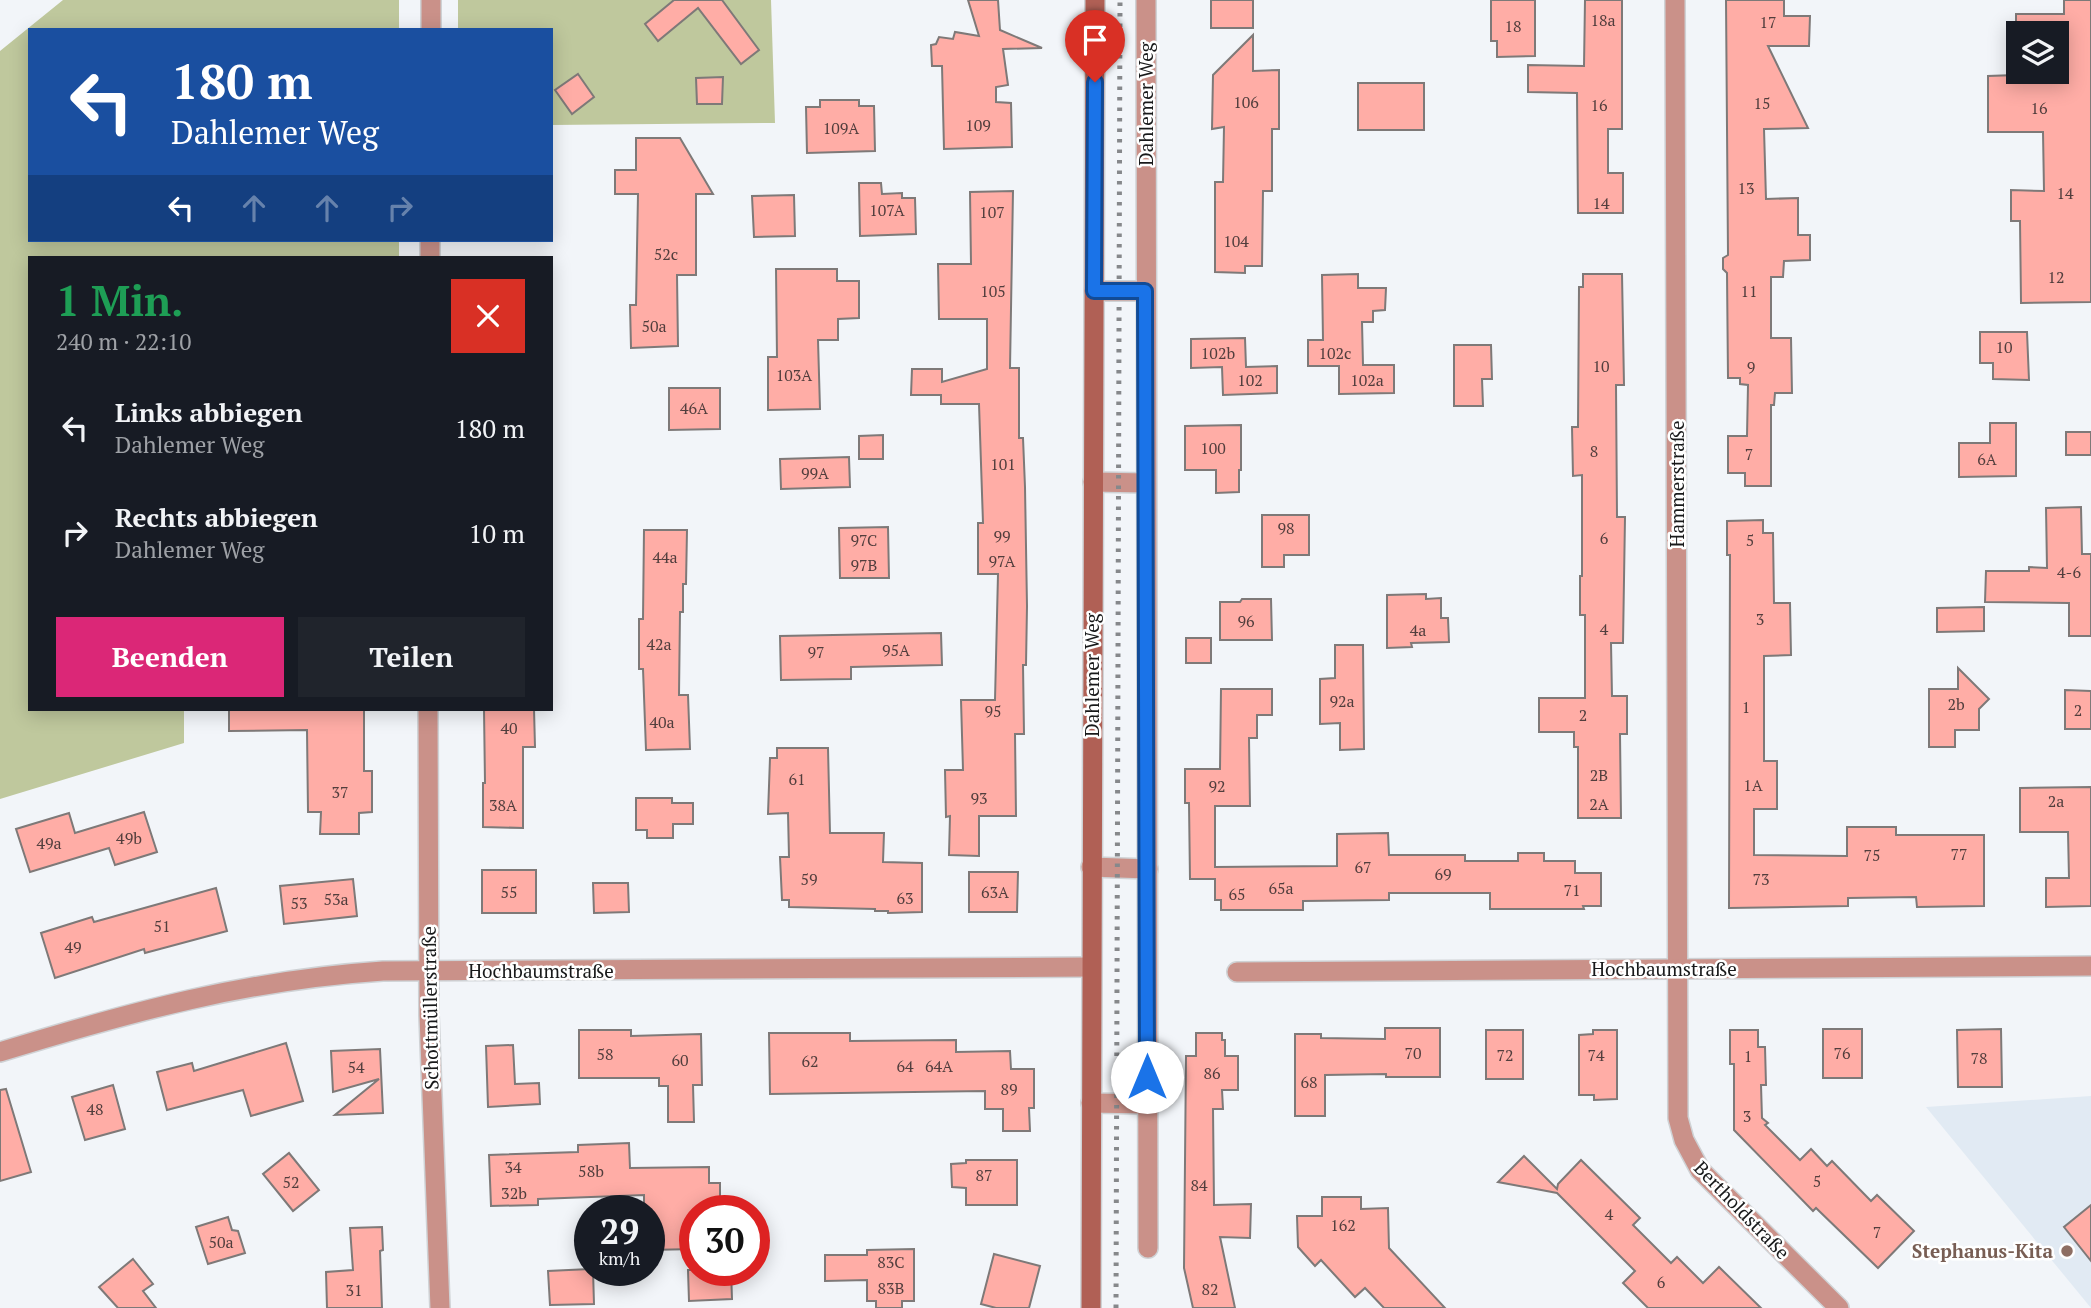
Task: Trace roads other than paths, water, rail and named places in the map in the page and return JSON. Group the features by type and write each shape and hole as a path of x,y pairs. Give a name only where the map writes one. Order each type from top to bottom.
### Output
{"main road":[{"name":"Dahlemer Weg","path":"1091,1308 1095,0"}],"street":[{"path":"431,0 431,28"},
{"name":"Dahlemer Weg","path":"1146,0 1148,1248"},
{"name":"Hammerstraße","path":"1675,0 1678,968"},
{"path":"1094,291 1145,291"},
{"path":"1093,482 1146,482"},
{"name":"Schottmüllerstraße","path":"428,711 428,971 440,1308"},
{"path":"1091,867 1148,869"},
{"name":"Hochbaumstraße","path":"1237,972 2091,966"},
{"name":"Hochbaumstraße","path":"0,1052 143,1010 246,987 338,974 428,971 1091,967"},
{"name":"Bertholdstraße","path":"1678,968 1678,1118 1688,1151 1700,1171 1839,1308"},
{"path":"1091,1103 1146,1104"}],"railway":[{"path":"1116,1308 1120,0"}],"place":[{"name":"Stephanus-Kita","path":"2067,1251"}]}
